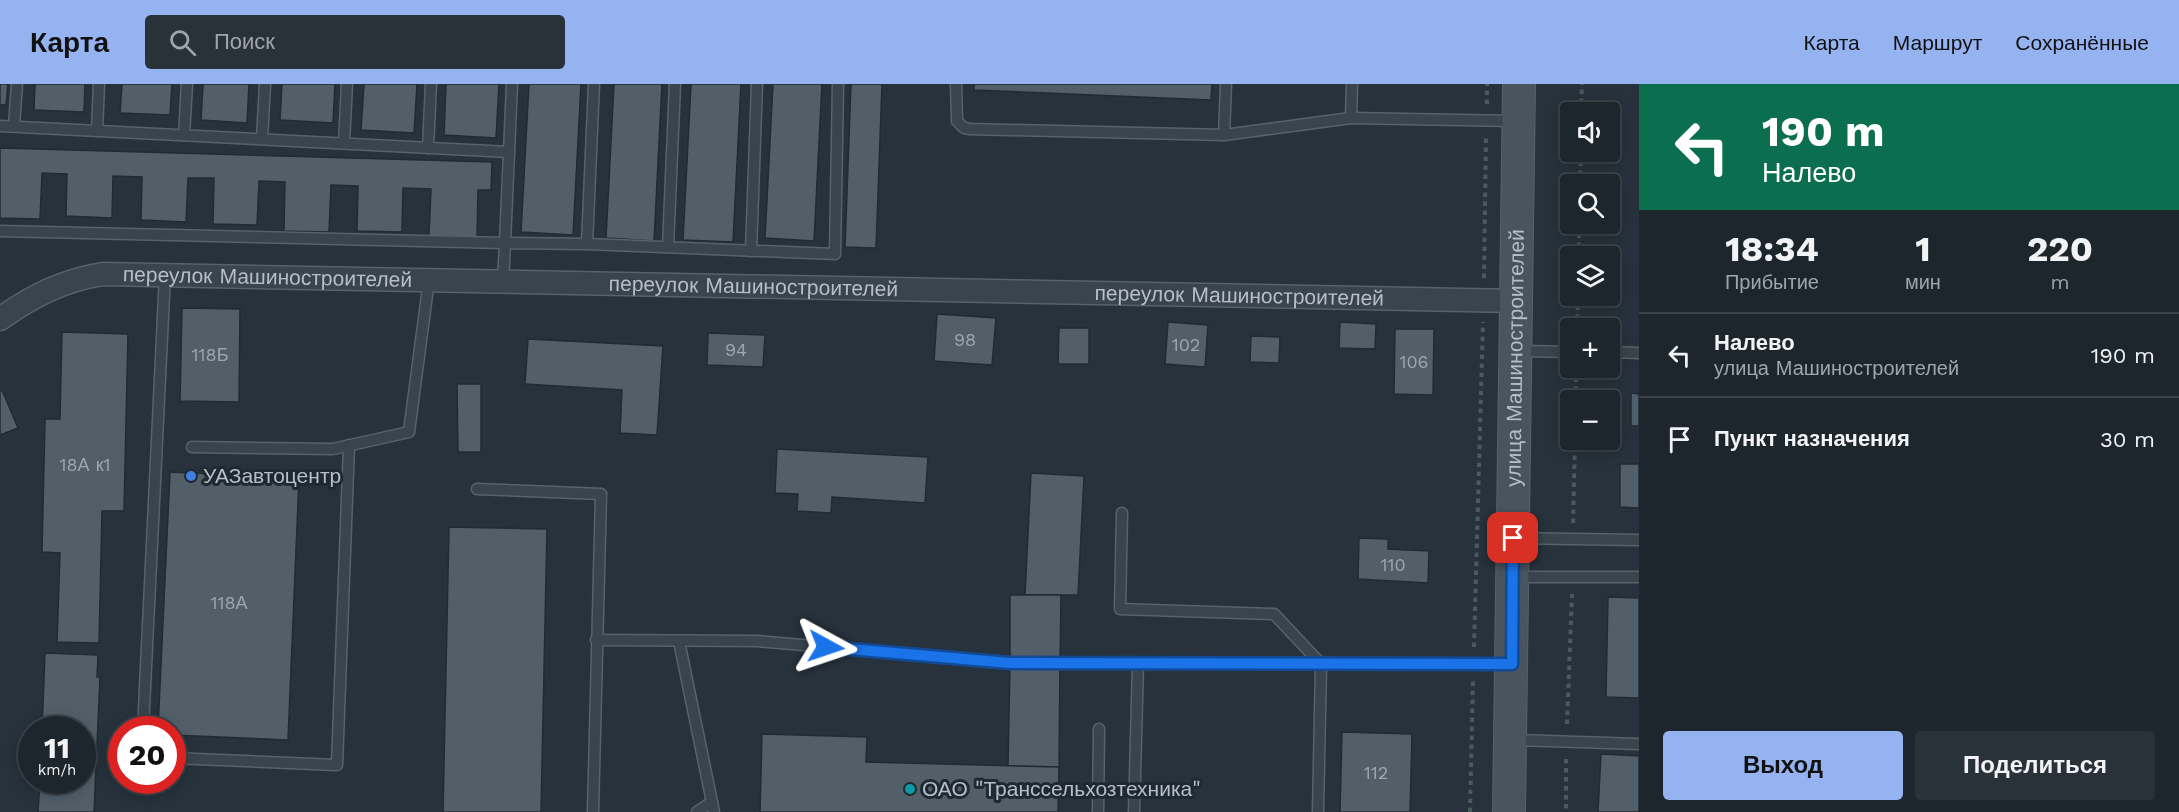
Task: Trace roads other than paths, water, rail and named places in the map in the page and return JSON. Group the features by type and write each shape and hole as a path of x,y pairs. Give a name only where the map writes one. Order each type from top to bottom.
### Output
{"main road":[{"name":"улица Машиностроителей","path":"1509,812 1519,84"}],"street":[{"name":"переулок Машиностроителей","path":"0,319 22,303 49,289 76,278 103,274 1516,301"}],"lane":[{"path":"14,126 17,84"},
{"path":"97,131 99,84"},
{"path":"184,135 187,84"},
{"path":"262,139 265,84"},
{"path":"344,143 347,84"},
{"path":"428,148 431,84"},
{"path":"503,281 512,84"},
{"path":"587,244 594,84"},
{"path":"668,247 675,84"},
{"path":"752,251 757,84"},
{"path":"0,231 587,244 835,254 838,84"},
{"path":"956,84 957,121 964,128 970,129 1224,135 1351,118 1518,121"},
{"path":"1224,135 1226,84"},
{"path":"1351,118 1352,84"},
{"path":"0,126 509,152"},
{"path":"144,716 165,275"},
{"path":"192,447 333,449 409,432 429,280"},
{"path":"1516,351 1560,352"},
{"path":"1620,352 1639,353"},
{"path":"186,759 337,765 349,445"},
{"path":"477,489 600,494 592,812"},
{"path":"1122,513 1120,609 1274,614 1321,664 1318,812"},
{"path":"1513,538 1639,540"},
{"path":"1512,577 1639,577"},
{"path":"596,640 757,641 1010,663 1512,664"},
{"path":"679,641 713,807 698,812"},
{"path":"1134,812 1138,664"},
{"path":"1098,812 1099,729"},
{"path":"1510,739 1639,744"}],"place":[{"name":"УАЗавтоцентр","path":"191,476"},
{"name":"ОАО \"Транссельхозтехника\"","path":"910,789"}]}
